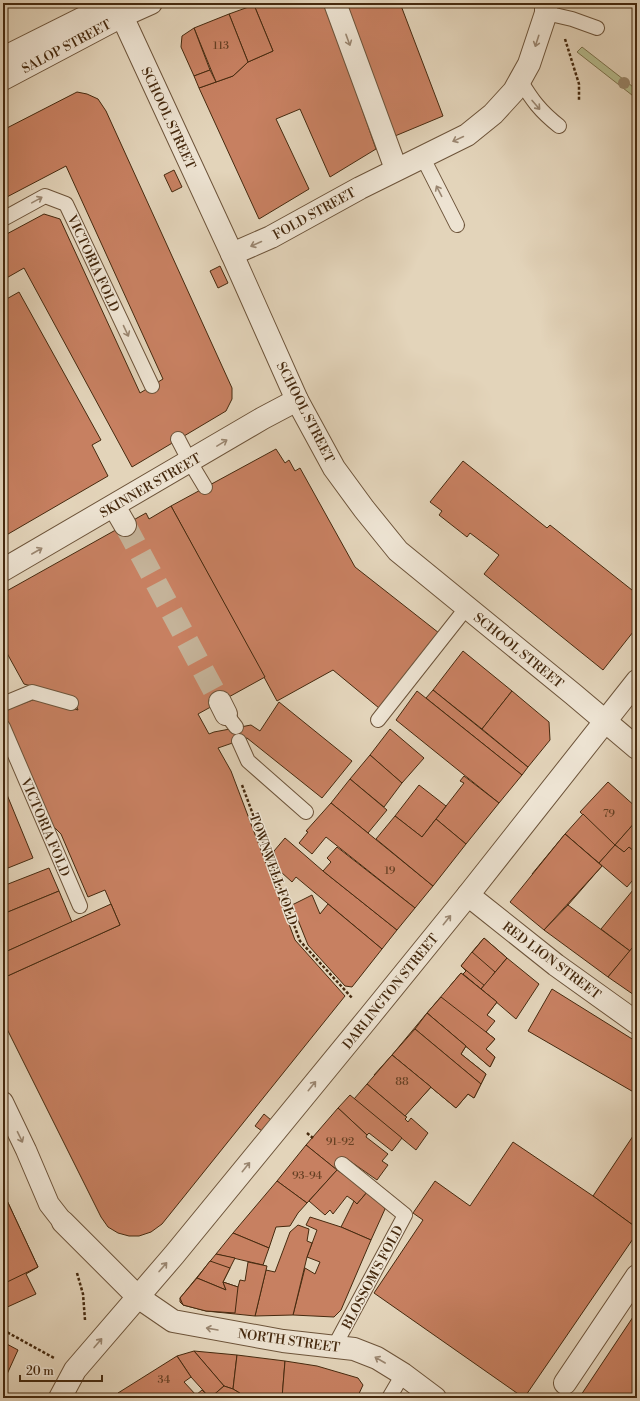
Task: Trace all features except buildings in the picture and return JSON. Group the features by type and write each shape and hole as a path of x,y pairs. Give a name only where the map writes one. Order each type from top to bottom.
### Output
{"street":[{"name":"SALOP STREET","path":"3,78 116,10 151,3"},
{"path":"334,3 396,169"},
{"path":"3,57 116,10"},
{"name":"SCHOOL STREET","path":"116,10 232,254 297,400 334,468 368,515 398,551 637,748"},
{"name":"FOLD STREET","path":"232,254 271,237 396,169 467,135 493,114 514,91 529,64 552,11"},
{"name":"SKINNER STREET","path":"3,570 263,418 297,400"},
{"path":"114,506 125,525"},
{"name":"DARLINGTON STREET","path":"60,1398 82,1362 178,1250 369,1017 468,895 637,681"},
{"name":"RED LION STREET","path":"468,895 556,965 637,1024"},
{"path":"3,1102 26,1150 49,1204 63,1222"},
{"name":"NORTH STREET","path":"63,1222 138,1297 173,1321 283,1342 354,1349 376,1358 403,1374 435,1398"},
{"path":"565,1383 637,1276"}],"lane":[{"path":"552,11 598,28"},
{"path":"520,80 532,100 543,113 559,126"},
{"path":"422,156 457,225"},
{"name":"VICTORIA FOLD","path":"3,219 45,196 66,204 152,386"},
{"path":"178,439 205,487"},
{"path":"378,720 467,607"},
{"path":"3,704 32,692 71,703"},
{"path":"230,721 248,761 306,812"},
{"name":"VICTORIA FOLD","path":"3,727 80,906"},
{"name":"BLOSSOM'S FOLD","path":"334,1347 405,1215 342,1164"},
{"path":"389,1398 403,1374"}],"path":[{"path":"552,11 563,32 579,84 579,101"},
{"name":"TOWNWELL FOLD","path":"240,779 300,941 369,1017"},
{"path":"3,1330 82,1362 83,1294 77,1272"}],"green space":[{"path":"582,47 637,90 637,99 577,52"}],"tunnel":[{"path":"125,525 220,702"}]}
